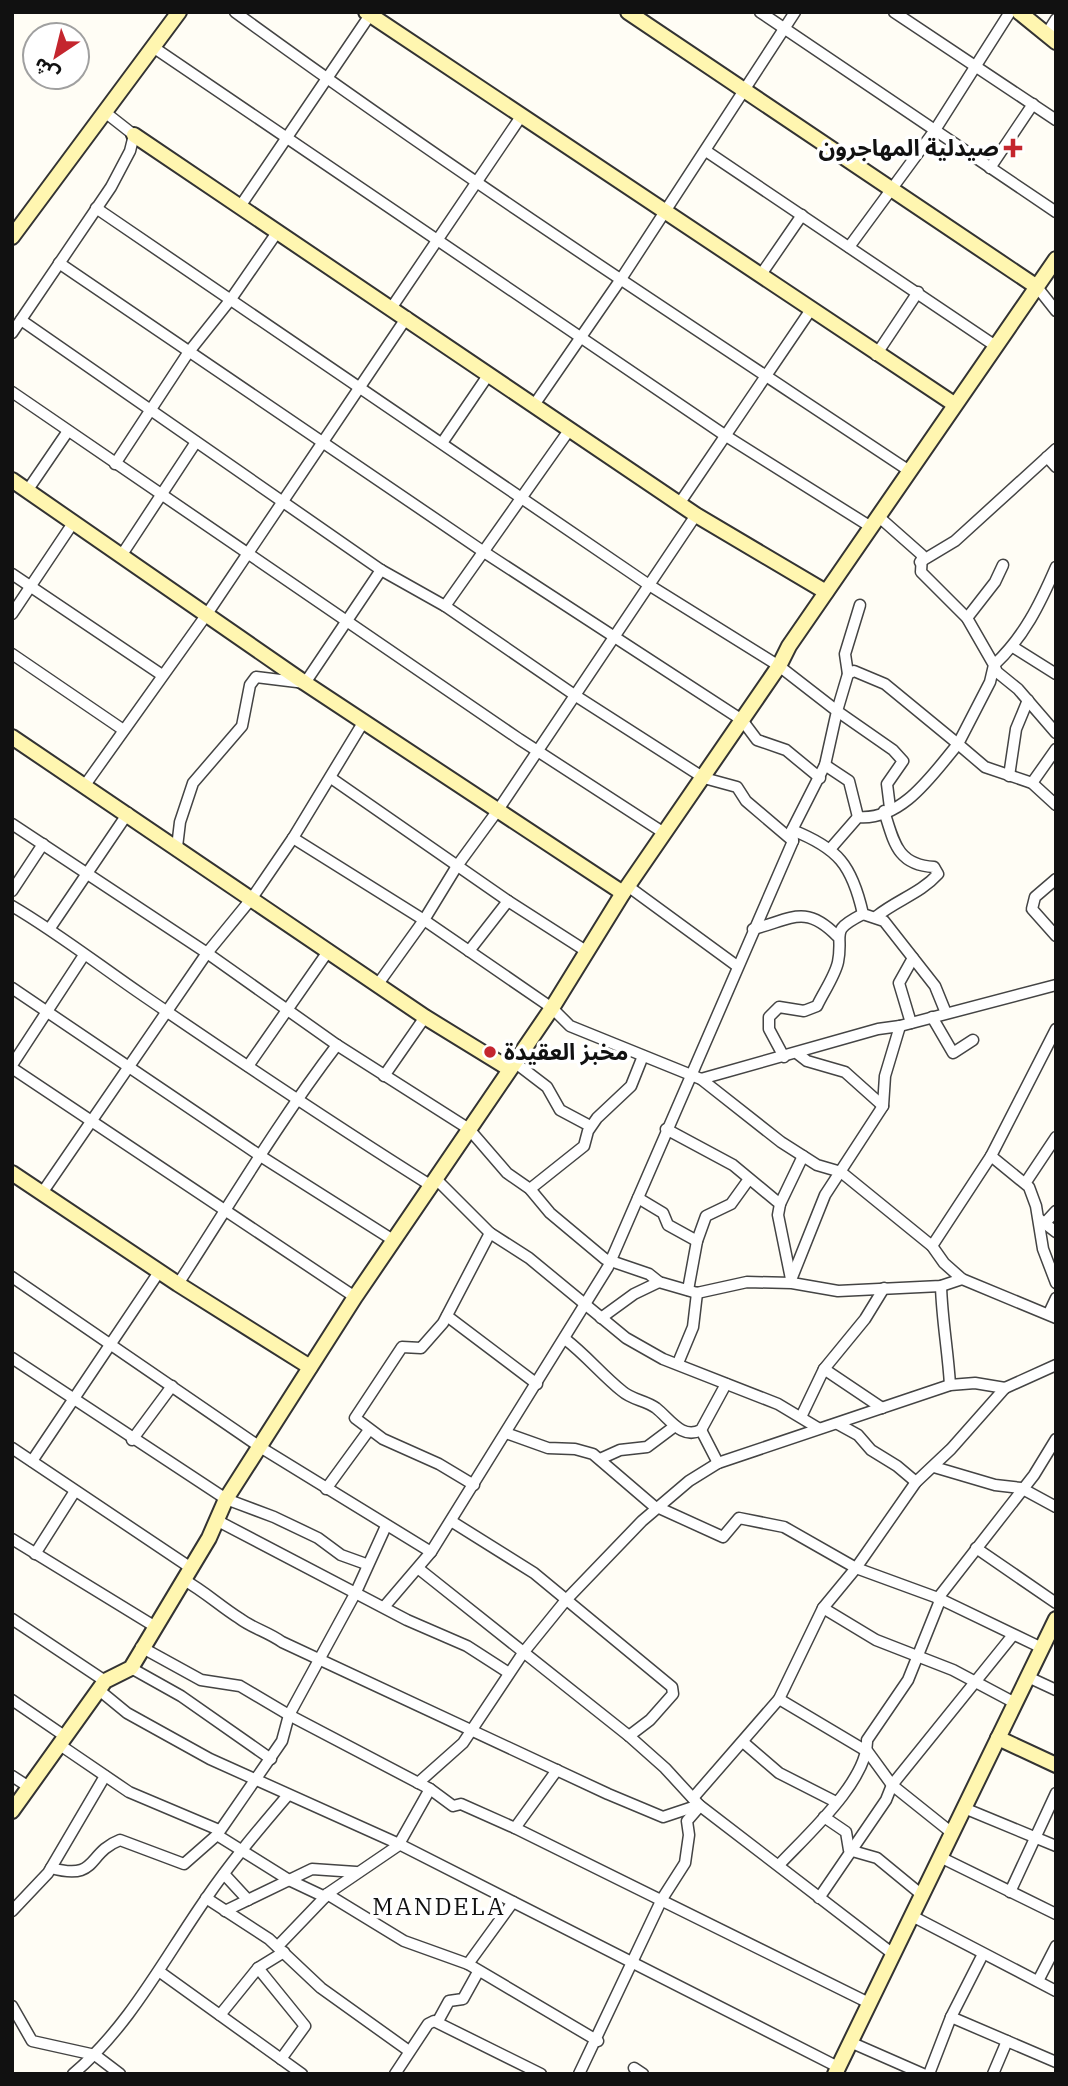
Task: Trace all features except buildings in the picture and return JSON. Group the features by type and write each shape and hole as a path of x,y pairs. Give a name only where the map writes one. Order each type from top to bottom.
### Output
{"street":[{"path":"12,237 179,12"},
{"path":"235,12 327,79 908,470"},
{"path":"628,12 1037,287 1056,312"},
{"path":"760,12 1056,212"},
{"path":"534,405 621,279 795,12"},
{"path":"894,12 1056,120"},
{"path":"849,247 935,130 1010,12"},
{"path":"1019,12 1051,38 1056,19"},
{"path":"241,205 370,13 520,118 954,404"},
{"path":"153,47 726,436 875,522 922,555 923,560 919,563"},
{"path":"990,168 1033,104"},
{"path":"106,113 134,135 407,317 696,515 826,592"},
{"path":"392,307 520,118"},
{"path":"12,333 122,169 134,135"},
{"path":"706,151 994,345"},
{"path":"21,320 381,570 445,606 576,696 704,778 737,787 746,801 792,835 831,848 853,878 863,914 871,919 894,902 926,888 938,874 934,867 913,864 897,848 887,810 887,785 903,765 902,760 779,666 649,585 96,208"},
{"path":"760,276 802,215"},
{"path":"115,464 188,354 231,299 278,231"},
{"path":"12,1811 102,1685 131,1668 218,1521 226,1499 355,1297 510,1064 552,1008 626,890 704,778 908,470 1056,259"},
{"path":"59,263 188,354 615,639 742,720 757,740 786,750 820,778"},
{"path":"876,355 918,292"},
{"path":"680,504 810,311"},
{"path":"85,785 122,729 207,614 407,317"},
{"path":"442,443 489,374"},
{"path":"12,392 247,555 537,751 664,833"},
{"path":"445,606 570,429"},
{"path":"27,491 68,431"},
{"path":"121,556 196,442"},
{"path":"919,563 955,541 1056,449"},
{"path":"1047,457 1056,467"},
{"path":"12,480 305,683 498,810 626,890 737,966"},
{"path":"377,984 424,920 457,866 615,639 696,515"},
{"path":"12,614 73,523"},
{"path":"919,563 927,580 967,618 997,672 1028,700 1056,733"},
{"path":"967,618 995,582 1003,565"},
{"path":"831,848 858,817 873,817 912,798 958,744 984,694 994,665 1013,647 1052,588 1056,567"},
{"path":"305,683 381,570"},
{"path":"12,574 162,675"},
{"path":"384,1607 431,1552 586,1306 611,1260 792,835 825,765 836,711 848,674 845,654 860,605"},
{"path":"1013,647 1056,674"},
{"path":"12,654 122,729"},
{"path":"848,674 861,671 885,684 985,767 1032,783 1056,804"},
{"path":"177,847 180,822 193,783 242,726 250,685 256,677 305,683"},
{"path":"1009,776 1016,729 1028,700"},
{"path":"42,1193 207,953 252,898 293,838 364,721"},
{"path":"13,738 128,813 425,1017 547,1087 560,1110 590,1126"},
{"path":"1032,783 1056,749"},
{"path":"825,765 849,780 858,817"},
{"path":"331,778 508,901 586,951"},
{"path":"50,928 128,813"},
{"path":"12,824 207,953 337,1045 469,1129 500,1166 530,1189 550,1213 599,1255 649,1274 659,1282 692,1292 747,1282 791,1281 838,1291 941,1286 962,1279"},
{"path":"293,838 424,920 552,1008 574,1028 701,1079 803,1156 841,1172 932,1246 944,1263 962,1279 1052,1316 1056,1298"},
{"path":"12,891 43,844"},
{"path":"1056,879 1035,897 1032,909 1056,936"},
{"path":"469,951 508,901"},
{"path":"12,906 50,928 84,955 295,1100 432,1182 490,1233 530,1258 636,1344 818,1427"},
{"path":"784,1057 769,1029 769,1017 779,1007 804,1011 817,1006 838,963 837,936 847,922 863,914"},
{"path":"754,929 794,915 818,919 837,936"},
{"path":"877,916 935,986 946,1013"},
{"path":"248,1066 328,950"},
{"path":"84,955 12,1067 225,1213 355,1297"},
{"path":"911,1023 899,982 913,958"},
{"path":"701,1079 798,1054 878,1029 900,1026 1056,985"},
{"path":"12,988 262,1157 393,1240"},
{"path":"384,1076 425,1017"},
{"path":"932,1017 953,1053 973,1040"},
{"path":"791,1281 825,1195 883,1106 885,1076 900,1026"},
{"path":"932,1246 991,1156 1056,1029"},
{"path":"178,1284 262,1157 295,1100 337,1045"},
{"path":"798,1054 807,1061 845,1072 883,1106"},
{"path":"530,1189 584,1146 590,1126 625,1094 643,1056"},
{"path":"666,1129 720,1157 780,1204"},
{"path":"1026,1182 1056,1137"},
{"path":"791,1281 778,1215 780,1204 803,1156"},
{"path":"991,1156 1026,1182 1042,1222 1044,1249 1056,1283"},
{"path":"12,1173 159,1272 310,1367"},
{"path":"678,1363 693,1327 692,1292 697,1241 710,1212 731,1204 749,1179"},
{"path":"638,1198 663,1213 668,1225 697,1241"},
{"path":"1042,1222 1056,1211"},
{"path":"1042,1222 1056,1231"},
{"path":"474,1485 439,1464 369,1430 355,1416 404,1346 418,1349 424,1346 447,1317 490,1233"},
{"path":"32,1461 159,1272"},
{"path":"12,1277 260,1447 386,1527 431,1552"},
{"path":"601,1318 634,1294 659,1282"},
{"path":"941,1286 942,1333 947,1345 950,1385"},
{"path":"801,1417 824,1368 865,1319 884,1288"},
{"path":"447,1317 537,1384"},
{"path":"565,1339 589,1357 621,1391 655,1408 690,1434 701,1430 726,1384"},
{"path":"12,1358 132,1440 226,1499 274,1517 318,1538 341,1555 366,1564"},
{"path":"579,2074 663,1899 685,1863 689,1835 687,1821 697,1803 743,1742 779,1699 823,1608 856,1568 916,1482 934,1467 1004,1388 1056,1365"},
{"path":"824,1368 882,1408"},
{"path":"418,1783 452,1754 471,1732 523,1653 565,1600 656,1507 718,1463 818,1427 838,1424 950,1385 975,1383 1004,1388"},
{"path":"132,1440 172,1386"},
{"path":"838,1424 858,1436 871,1450 916,1482"},
{"path":"600,1459 620,1450 647,1447 676,1426"},
{"path":"326,1489 369,1430"},
{"path":"701,1430 718,1463"},
{"path":"506,1433 532,1444 582,1451 600,1459 656,1507 723,1537 739,1518 778,1524 856,1568 938,1598 1042,1648"},
{"path":"779,1865 836,1802 868,1752 867,1740 908,1680 939,1603 938,1598 1039,1468 1056,1439"},
{"path":"12,1448 188,1574 240,1619 471,1732 663,1817 697,1803"},
{"path":"934,1467 995,1485 1021,1488 1056,1507"},
{"path":"35,1554 75,1491"},
{"path":"218,1521 418,1626 467,1646 509,1673"},
{"path":"451,1521 534,1573 672,1687 673,1694 658,1712 629,1736"},
{"path":"51,1868 73,1873 85,1869 109,1844 120,1840 184,1864 218,1833 271,1759 287,1731 289,1715 356,1592 366,1564 386,1527"},
{"path":"12,1539 155,1626"},
{"path":"976,1548 1056,1603"},
{"path":"419,1569 629,1736 697,1803 893,1954"},
{"path":"823,1608 876,1640 953,1670 1015,1703"},
{"path":"12,1619 102,1685 127,1713 210,1759 399,1844 633,1961 837,2070 1056,1619"},
{"path":"819,1898 849,1850 886,1800 892,1785 1013,1634"},
{"path":"141,1647 201,1680 240,1686 289,1715 430,1789 453,1806 461,1804 515,1828 869,2003"},
{"path":"131,1668 181,1696 271,1759"},
{"path":"1028,1677 1056,1690"},
{"path":"779,1699 868,1752 892,1785 952,1833"},
{"path":"12,1700 129,1793 218,1833 289,1880 326,1896 404,1941 468,1964 597,2041"},
{"path":"998,1738 1056,1765"},
{"path":"743,1742 779,1773 836,1802"},
{"path":"515,1828 557,1770"},
{"path":"12,1776 29,1787"},
{"path":"12,1911 51,1868 105,1776"},
{"path":"220,2015 258,1968 281,1949 326,1896 356,1872 399,1844 430,1789"},
{"path":"1010,1892 1056,1793"},
{"path":"73,2074 95,2055 160,1972 206,1898 288,1795"},
{"path":"964,1808 1056,1846"},
{"path":"824,1817 846,1832 849,1850"},
{"path":"849,1850 877,1858 922,1895"},
{"path":"940,1857 1056,1914"},
{"path":"225,1911 312,1869 356,1872"},
{"path":"224,1874 248,1900"},
{"path":"206,1898 281,1949 321,1988 409,2052"},
{"path":"468,1964 513,1902"},
{"path":"912,1916 1056,1991"},
{"path":"1038,1981 1056,1945"},
{"path":"929,2074 951,2017 983,1954"},
{"path":"258,1968 305,2026 281,2059"},
{"path":"160,1972 302,2074"},
{"path":"438,2021 449,2001 463,1999 478,1972"},
{"path":"12,2006 32,2040 95,2055 120,2074"},
{"path":"951,2017 1056,2063 1052,2074"},
{"path":"395,2074 428,2024 438,2021 541,2074"},
{"path":"993,2074 1007,2041"},
{"path":"850,2042 923,2074"}],"place":[{"name":"صيدلية المهاجرون","path":"1013,148"},
{"name":"مخبز العقيدة","path":"490,1052"}],"district":[{"name":"MANDELA","path":"439,1907"}]}
